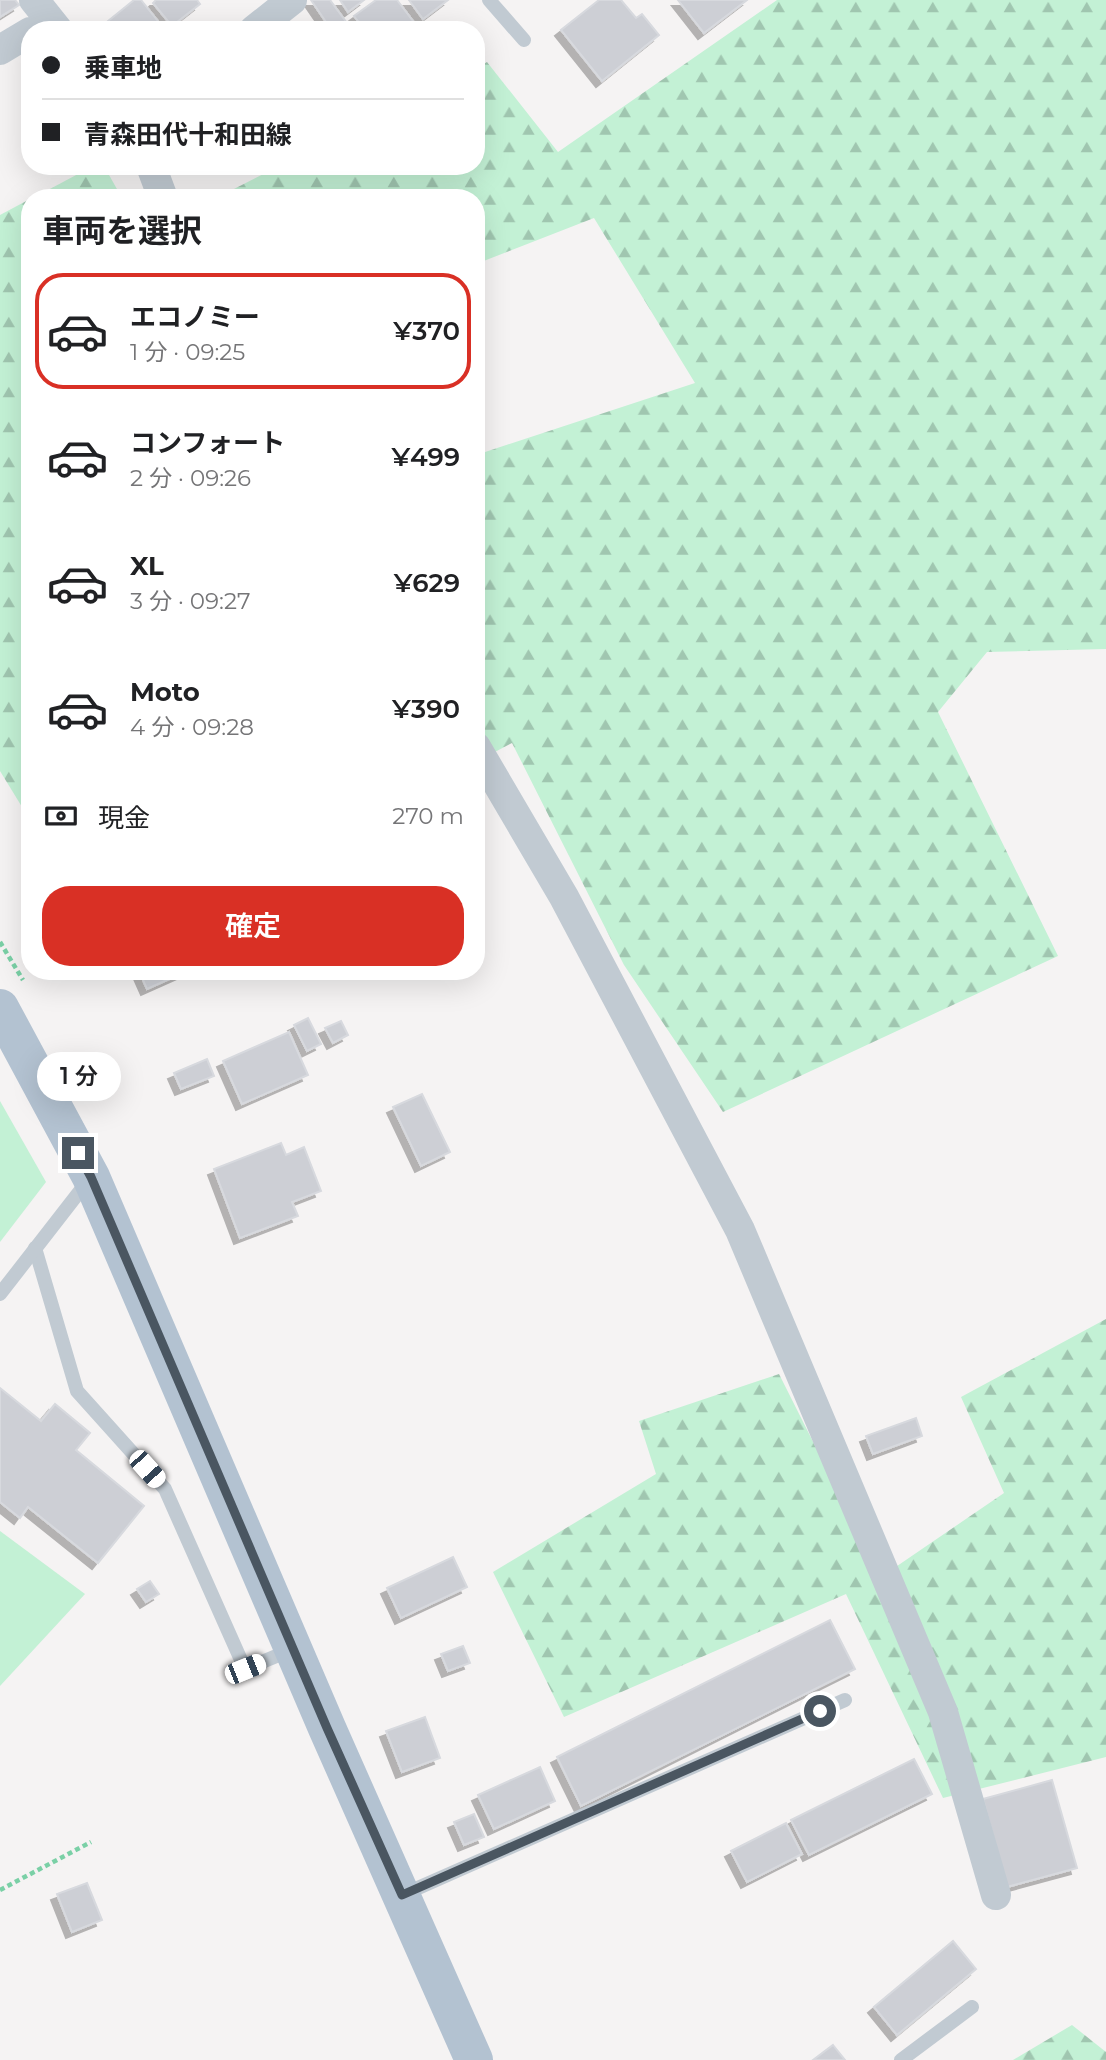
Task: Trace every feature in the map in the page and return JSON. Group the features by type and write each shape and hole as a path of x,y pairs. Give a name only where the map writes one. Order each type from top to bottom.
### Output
{"main road":[{"path":"0,1008 91,1177 293,1649 474,2060"}],"street":[{"path":"265,21 292,0"},
{"path":"0,50 21,36"},
{"path":"485,762 564,897 740,1230 943,1712 996,1895"}],"lane":[{"path":"489,0 524,40"},
{"path":"0,1294 91,1177"},
{"path":"36,1248 77,1391 165,1489 245,1669 293,1649"},
{"path":"402,1895 845,1700"},
{"path":"901,2060 971,2007"}],"path":[{"path":"0,1890 92,1842"}],"green space":[{"path":"777,0 1106,0 1106,649 987,652 938,712 1058,956 723,1112 624,965 512,743 485,757 485,452 695,383 594,218 485,260 485,189 234,189 261,175 485,175 487,62 558,152"},
{"path":"76,175 109,175 117,189 50,189"},
{"path":"21,204 21,805 0,771 0,215"},
{"path":"0,1101 46,1182 0,1242"},
{"path":"1106,1319 1106,1757 943,1798 846,1594 564,1717 493,1572 656,1474 639,1421 779,1374 881,1577 1004,1493 961,1397"},
{"path":"0,1531 85,1594 0,1686"},
{"path":"1072,2025 1106,2052 1106,2060 1013,2060"}],"building":[{"path":"0,0 15,0 19,5 0,17"},
{"path":"134,0 141,0 158,21 108,21"},
{"path":"156,0 197,0 200,4 178,21 168,21 153,3"},
{"path":"311,0 330,0 345,21 325,21"},
{"path":"340,0 364,0 348,12"},
{"path":"376,0 397,0 413,21 358,21 354,16"},
{"path":"409,0 448,0 423,19"},
{"path":"599,0 621,0 636,18 642,14 659,35 602,81 561,30"},
{"path":"678,0 747,0 704,33"},
{"path":"143,980 167,980 147,989"},
{"path":"308,1018 321,1044 307,1051 294,1025"},
{"path":"341,1021 348,1035 333,1043 325,1028"},
{"path":"289,1032 308,1075 242,1104 223,1061"},
{"path":"207,1059 214,1076 181,1089 174,1073"},
{"path":"422,1094 450,1152 421,1166 393,1107"},
{"path":"281,1143 286,1155 304,1147 321,1191 292,1202 298,1216 240,1238 214,1169"},
{"path":"0,1388 41,1421 55,1404 90,1433 76,1450 144,1506 98,1563 28,1507 20,1518 0,1502"},
{"path":"916,1418 922,1436 873,1454 866,1436"},
{"path":"453,1557 467,1587 401,1618 387,1588"},
{"path":"150,1581 159,1594 146,1602 137,1589"},
{"path":"830,1620 855,1669 581,1806 557,1757"},
{"path":"463,1646 470,1663 448,1671 441,1654"},
{"path":"425,1717 440,1758 402,1772 386,1731"},
{"path":"914,1759 932,1794 809,1855 791,1820"},
{"path":"540,1767 555,1801 494,1829 478,1795"},
{"path":"1052,1780 1077,1868 1007,1887 983,1799"},
{"path":"474,1814 484,1837 464,1845 454,1822"},
{"path":"786,1823 802,1854 747,1882 731,1851"},
{"path":"87,1883 102,1920 72,1932 57,1894"},
{"path":"953,1941 976,1969 897,2035 874,2007"},
{"path":"833,2045 845,2060 813,2060"}],"route":[{"path":"78,1153 91,1177 327,1728 402,1895 820,1711"}]}
